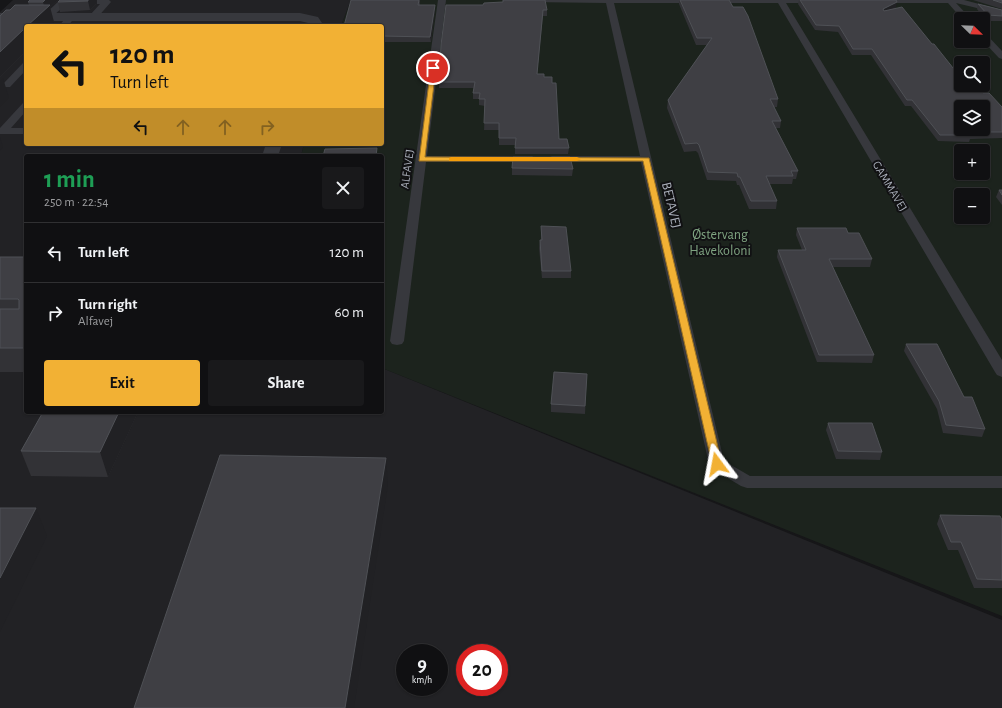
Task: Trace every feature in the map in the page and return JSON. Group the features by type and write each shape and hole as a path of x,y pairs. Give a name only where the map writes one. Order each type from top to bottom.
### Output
{"street":[{"path":"0,17 47,17 67,22 97,20 300,17 313,20 316,24"}],"lane":[{"name":"ALFAVEJ","path":"397,341 442,0"},
{"path":"529,0 826,1"},
{"name":"BETAVEJ","path":"609,0 717,464 747,482 1002,482"},
{"name":"GAMMAVEJ","path":"780,0 1002,372"},
{"path":"951,0 961,12"},
{"path":"865,1 951,0 1002,12"},
{"path":"47,17 64,2 75,2"},
{"path":"97,20 107,2 100,2"},
{"path":"990,43 1002,56"},
{"path":"7,85 24,67"},
{"path":"1,131 24,106"},
{"path":"1,131 24,131"},
{"path":"421,160 646,159"}],"shaded area":[{"path":"13,0 351,0 342,24 24,24 24,146 304,146 302,154 24,154 24,414 384,414 384,369 1002,620 1002,708 0,708 0,12"}],"green space":[{"name":"Østervang Havekoloni","path":"351,0 1002,0 1002,616 384,369 384,154 302,154 304,146 384,146 384,24 342,24"}],"building":[{"path":"30,0 45,0 43,2 28,2"},
{"path":"60,0 88,0 88,1 58,2"},
{"path":"351,0 419,0 418,5 435,5 430,37 384,36 384,24 345,24"},
{"path":"503,0 545,0 547,10 543,10 537,74 544,74 544,77 552,77 552,83 556,83 559,139 567,139 569,148 515,148 516,138 499,138 499,123 484,123 485,99 479,99 480,93 473,93 475,82 439,82 441,45 446,5 483,5 484,3 503,2"},
{"path":"680,0 729,0 733,7 743,7 748,16 778,99 770,99 781,121 772,121 798,171 791,171 793,176 766,176 777,201 751,201 737,173 708,172 699,145 697,143 685,144 668,100 712,38 697,38"},
{"path":"800,0 896,0 897,2 883,9 884,11 902,7 932,44 934,44 954,69 954,92 989,93 1002,107 1002,132 990,132 990,100 954,100 954,135 940,135 912,100 907,100 872,49 853,49 839,26 816,25"},
{"path":"993,0 1002,0 1002,3"},
{"path":"978,4 1002,10 1002,16 990,15 990,12 985,12"},
{"path":"15,5 50,5 29,24 24,24 24,29 0,52 0,16 6,10 10,10"},
{"path":"377,148 376,154 324,154 325,149"},
{"path":"513,157 570,157 573,169 512,168"},
{"path":"541,226 566,227 571,271 542,271 540,240 542,240"},
{"path":"797,228 846,228 848,233 859,233 872,259 829,259 874,355 819,355 778,250 806,250"},
{"path":"0,257 24,257 24,348 0,348 0,309 19,309 19,300 0,299"},
{"path":"906,344 937,344 964,397 972,397 985,429 946,425 939,401"},
{"path":"554,372 587,374 585,406 551,404"},
{"path":"42,414 118,414 100,452 21,451"},
{"path":"828,423 872,423 882,452 838,451"},
{"path":"220,455 386,458 345,708 134,708"},
{"path":"0,508 36,508 0,578"},
{"path":"940,515 1000,516 1002,520 1002,580 977,579 961,542 951,542"}],"slow traffic":[{"path":"451,159 577,159"}],"route":[{"path":"433,68 421,160 646,159 717,464"}]}
